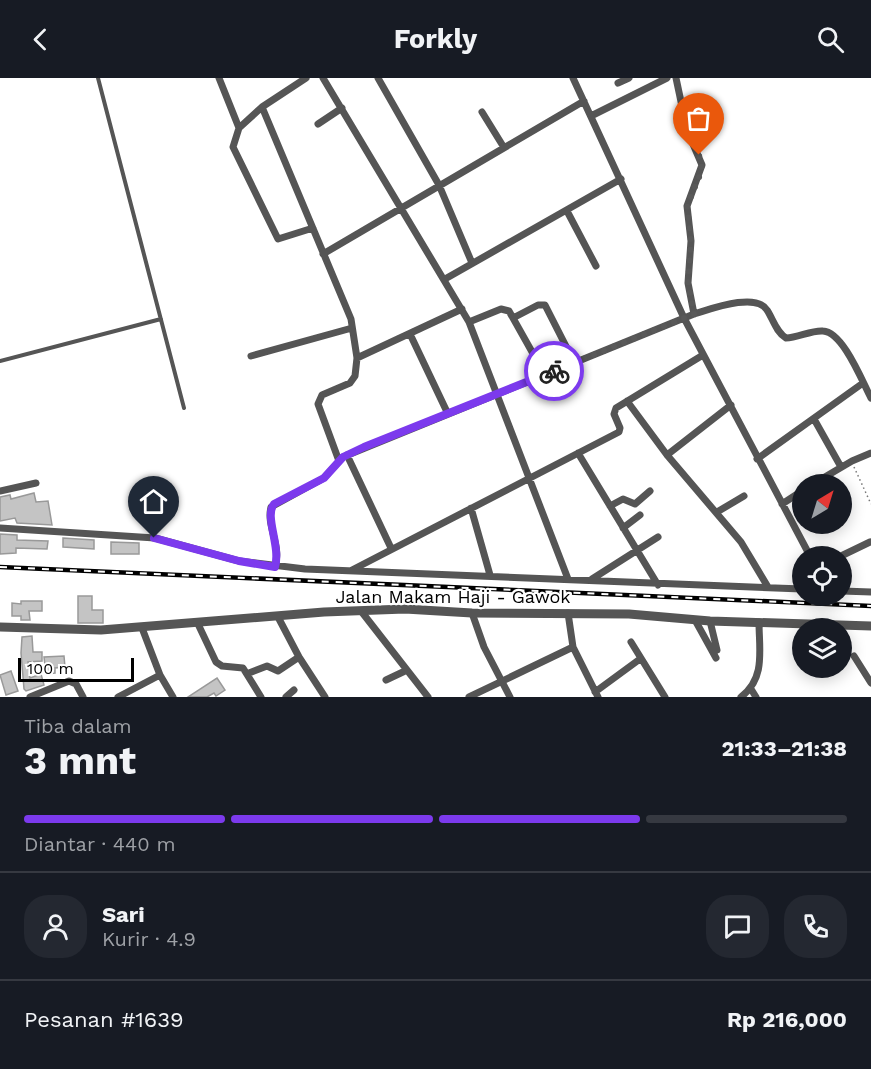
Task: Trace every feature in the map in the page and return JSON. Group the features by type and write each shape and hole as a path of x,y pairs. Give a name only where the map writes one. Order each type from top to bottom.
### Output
{"street":[{"path":"219,78 238,128"},
{"path":"306,78 262,107 238,128 233,147 237,159 254,185 277,238 279,240 313,228"},
{"path":"324,78 446,279 469,322 568,579"},
{"path":"378,78 439,185 472,263"},
{"path":"573,78 684,318 805,546"},
{"path":"618,83 629,78"},
{"path":"591,116 667,78"},
{"path":"676,78 686,115 687,130 702,165 687,206 691,241 688,283 694,314"},
{"path":"323,254 503,146 584,101"},
{"path":"262,107 323,254 347,305 357,358 357,371 353,380 322,395 318,400 324,424 339,461"},
{"path":"318,124 342,108"},
{"path":"482,112 503,146"},
{"path":"446,279 621,179"},
{"path":"567,211 596,266"},
{"path":"275,567 278,546 270,516 271,507 324,478 347,454 694,314 723,306 758,302 765,307 780,334 786,338 823,331 835,336 871,398"},
{"path":"513,318 538,305 546,305 574,362"},
{"path":"357,358 462,309"},
{"path":"469,322 503,309 513,318 545,375"},
{"path":"251,356 352,328"},
{"path":"410,334 448,414"},
{"path":"352,570 620,431 614,411 703,355"},
{"path":"757,459 863,383"},
{"path":"627,401 667,455 717,512 747,552 768,587"},
{"path":"667,455 730,405"},
{"path":"814,419 841,467"},
{"path":"578,453 658,585"},
{"path":"829,474 871,453"},
{"path":"347,454 391,548"},
{"path":"0,491 36,483"},
{"path":"610,506 623,499 633,504 650,491"},
{"path":"717,512 744,496"},
{"path":"782,504 792,498"},
{"path":"471,508 490,575"},
{"path":"622,528 640,515"},
{"path":"0,528 154,538 231,559 275,567 592,579 658,585 792,588"},
{"path":"592,579 658,537"},
{"path":"852,551 870,542"},
{"path":"852,591 871,592"},
{"name":"Jalan Makam Haji - Gawok","path":"0,627 74,631 361,611 427,609 472,613 568,613 654,616 710,621 871,626"},
{"path":"361,611 428,697"},
{"path":"472,613 501,682 510,697"},
{"path":"568,613 573,647 596,694 640,659"},
{"path":"278,617 299,657 325,697"},
{"path":"695,620 717,654 710,621"},
{"path":"741,697 751,689 759,671 759,622"},
{"path":"198,624 218,663 237,665 249,673 261,697"},
{"path":"142,628 160,675 173,697"},
{"path":"631,642 665,697"},
{"path":"469,697 573,647"},
{"path":"249,673 263,667 278,671 299,657"},
{"path":"854,657 871,683"},
{"path":"386,680 405,670"},
{"path":"118,697 160,675"},
{"path":"30,697 69,681 76,684 83,697"},
{"path":"46,689 49,697"},
{"path":"751,689 756,697"},
{"path":"286,697 294,690"}],"lane":[{"path":"98,78 184,408"},
{"path":"0,361 161,319"}],"path":[{"path":"852,461 871,504"}],"building":[{"path":"34,493 36,502 48,501 52,525 17,523 15,518 0,521 0,497 10,495 11,499"},
{"path":"0,534 17,535 17,540 48,541 47,549 16,548 16,553 0,554"},
{"path":"63,538 94,540 94,549 63,547"},
{"path":"111,542 139,543 139,554 111,554"},
{"path":"78,596 92,596 92,610 103,610 103,623 78,623"},
{"path":"21,601 42,601 42,611 29,611 30,620 21,620 21,616 12,616 12,603 21,604"},
{"path":"32,636 33,652 42,652 42,661 28,662 30,678 41,674 44,685 26,691 21,653 22,637"},
{"path":"64,656 65,667 55,668 55,673 46,674 44,657"},
{"path":"11,671 18,691 6,695 0,675"},
{"path":"217,678 225,690 216,696 214,693 207,697 188,697"}],"railway":[{"path":"0,567 871,606"}],"way so far":[{"path":"554,371 694,314 688,283 691,241 687,206 702,170 699,155"}],"route":[{"path":"154,538 239,561 275,567 278,546 270,516 271,507 274,504 324,478 332,472 343,457 364,447 554,371"}]}
